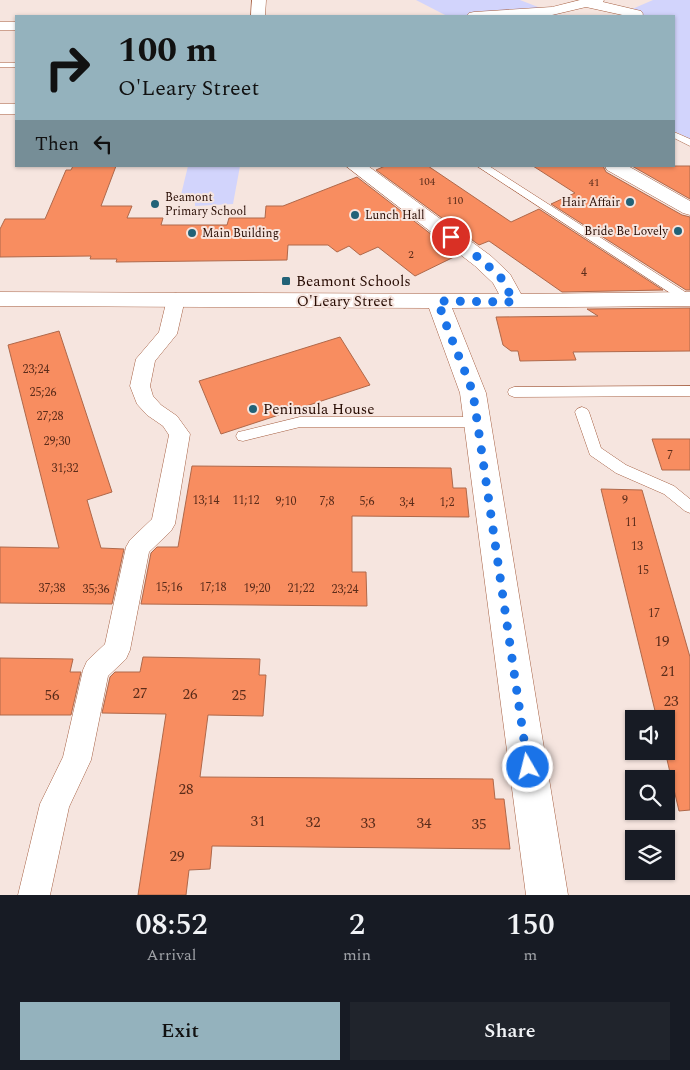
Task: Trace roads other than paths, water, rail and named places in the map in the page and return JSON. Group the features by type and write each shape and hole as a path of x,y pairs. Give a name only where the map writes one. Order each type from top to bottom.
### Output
{"street":[{"path":"258,15 259,0"},
{"path":"490,15 552,11 592,1 636,14"},
{"path":"0,26 15,26"},
{"path":"0,109 15,108"},
{"path":"356,167 483,261 502,279 514,302"},
{"path":"616,167 690,209"},
{"name":"O'Leary Street","path":"0,299 514,302 689,299"},
{"path":"34,895 55,804 77,760 96,670 117,650 138,547 163,524 180,434 170,421 154,410 144,399 140,386 146,360 168,334 176,300"},
{"path":"438,301 445,324 460,356 473,393 547,895"}],"lane":[{"path":"0,65 15,65"},
{"path":"675,136 690,143"},
{"path":"484,167 689,299"},
{"path":"514,392 690,391"},
{"path":"582,412 595,451 621,469 669,490 690,507"},
{"path":"243,436 300,422 478,422"}],"place":[{"name":"Hair Affair","path":"630,202"},
{"name":"Beamont Primary School","path":"155,204"},
{"name":"Lunch Hall","path":"355,215"},
{"name":"Bride Be Lovely","path":"678,231"},
{"name":"Main Building","path":"192,233"},
{"name":"Beamont Schools","path":"286,281"},
{"name":"Peninsula House","path":"253,409"}]}
